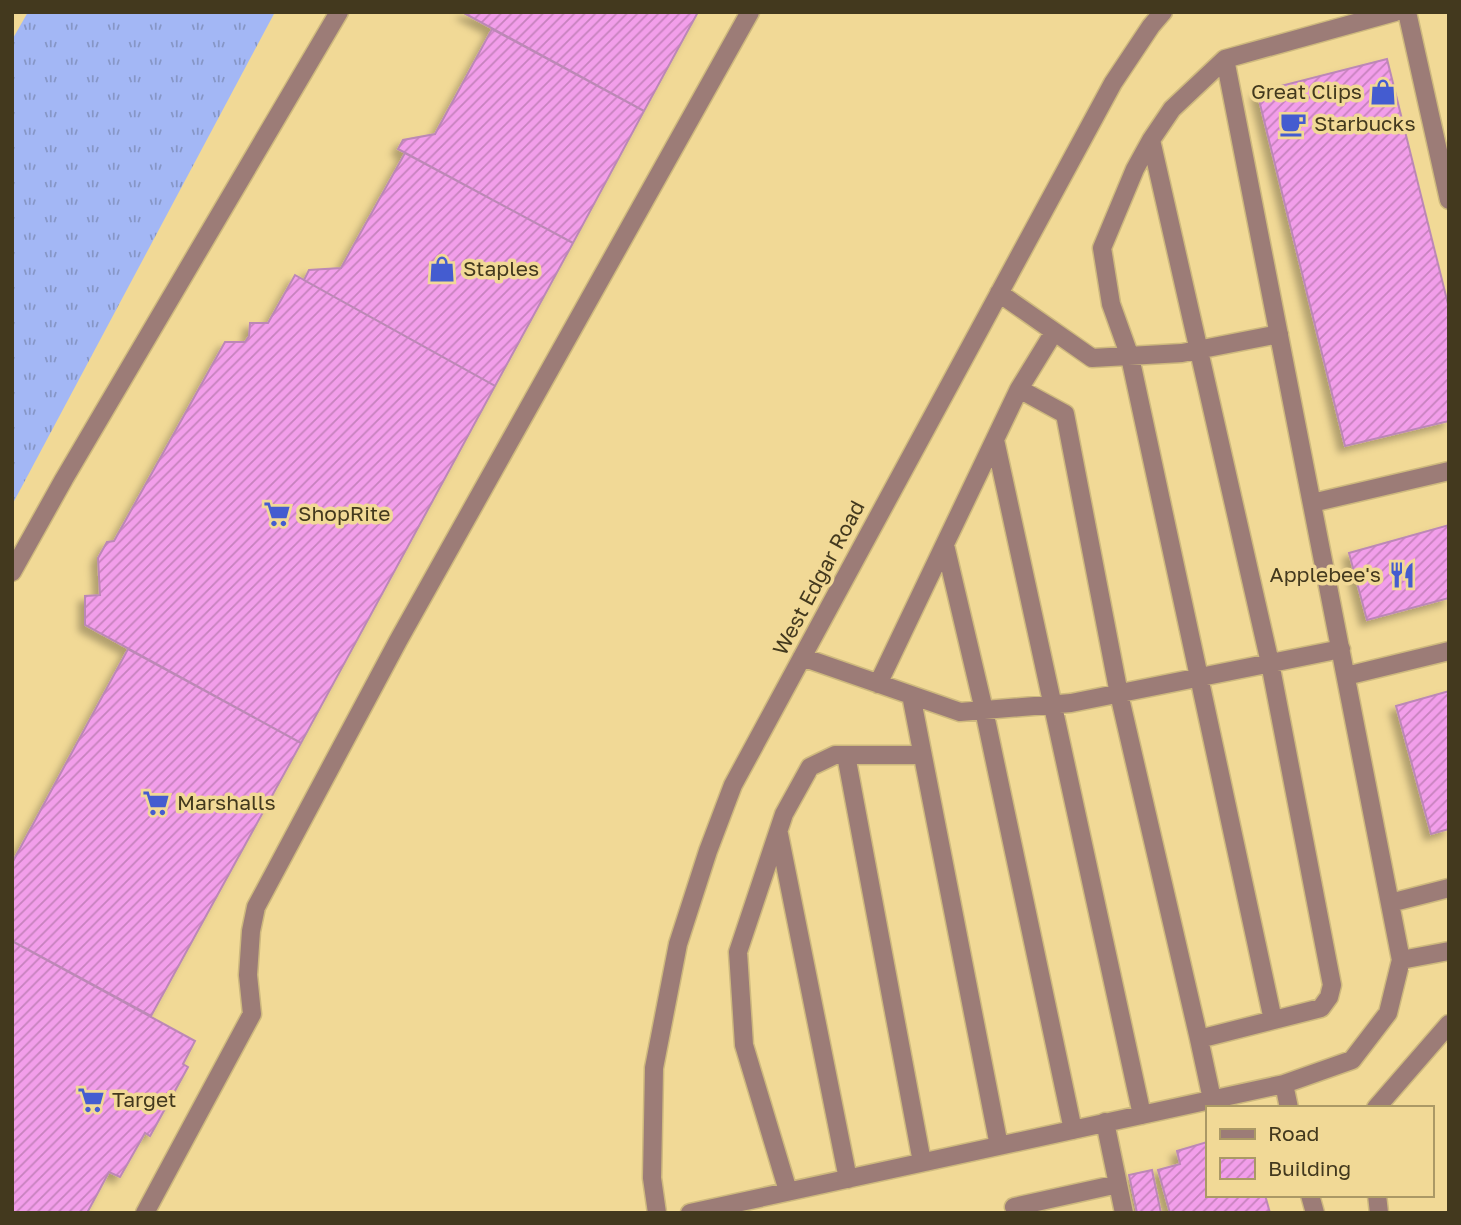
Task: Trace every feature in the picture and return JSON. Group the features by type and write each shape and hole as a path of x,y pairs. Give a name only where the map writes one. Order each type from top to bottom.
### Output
{"lane":[{"path":"12,572 339,12"},
{"path":"145,1213 252,1014 248,975 251,931 256,907 398,641 750,12"},
{"name":"West Edgar Road","path":"657,1213 652,1178 654,1068 678,944 733,785 1113,83 1163,12"},
{"path":"1273,1020 1130,357 1111,304 1102,248 1150,140 1172,109 1225,59 1395,12"},
{"path":"1407,12 1449,200"},
{"path":"690,1213 1284,1084 1352,1060 1388,1013 1401,960 1225,59"},
{"path":"1150,140 1270,663 1332,985 1329,997 1321,1009 1199,1039"},
{"path":"999,293 1092,358 1130,357 1200,349 1279,334"},
{"path":"878,684 1019,389 1054,332"},
{"path":"1019,389 1065,414 1119,694 1212,1099"},
{"path":"995,440 1142,1115"},
{"path":"1312,503 1449,471"},
{"path":"945,545 984,710 1073,1130"},
{"path":"802,657 960,712 1051,705 1119,694 1341,649"},
{"path":"1346,676 1449,652"},
{"path":"911,695 999,1146"},
{"path":"788,1191 744,1045 738,952 784,814 810,767 835,755 922,755"},
{"path":"846,755 922,1162"},
{"path":"779,831 848,1179"},
{"path":"1390,903 1449,888"},
{"path":"1401,960 1449,951"},
{"path":"1378,1106 1449,1024"},
{"path":"1284,1084 1289,1106"},
{"path":"1105,1122 1124,1213"},
{"path":"1014,1207 1118,1184"}],"green space":[{"path":"28,12 275,12 12,505 12,40"}],"building":[{"path":"462,12 698,12 644,111"},
{"path":"492,29 644,111 573,243 398,149 403,140 435,134"},
{"path":"1387,59 1449,308 1449,421 1345,446 1257,92"},
{"name":"Staples","path":"405,153 573,243 495,386 304,280 309,270 341,268"},
{"name":"ShopRite","path":"295,275 495,386 301,743 85,625 85,596 100,595 98,558 107,542 114,541 225,342 245,342 249,336 250,323 268,323"},
{"name":"Applebee's","path":"1449,525 1449,598 1367,620 1349,553"},
{"name":"Marshalls","path":"128,649 301,743 151,1016 12,941 12,863"},
{"path":"1449,691 1449,829 1431,834 1396,706"},
{"name":"Target","path":"12,941 195,1041 183,1064 188,1067 150,1136 145,1133 120,1177 109,1172 87,1213 12,1213"},
{"path":"1206,1142 1206,1197 1266,1197 1270,1213 1170,1213 1158,1170 1180,1164 1177,1151"},
{"path":"1152,1170 1161,1213 1137,1213 1129,1175"}],"place":[{"name":"Great Clips","path":"1383,92"},
{"name":"Starbucks","path":"1293,124"},
{"name":"Staples","path":"442,269"},
{"name":"ShopRite","path":"277,514"},
{"name":"Applebee's","path":"1402,575"},
{"name":"Marshalls","path":"156,803"},
{"name":"Target","path":"91,1100"}]}
